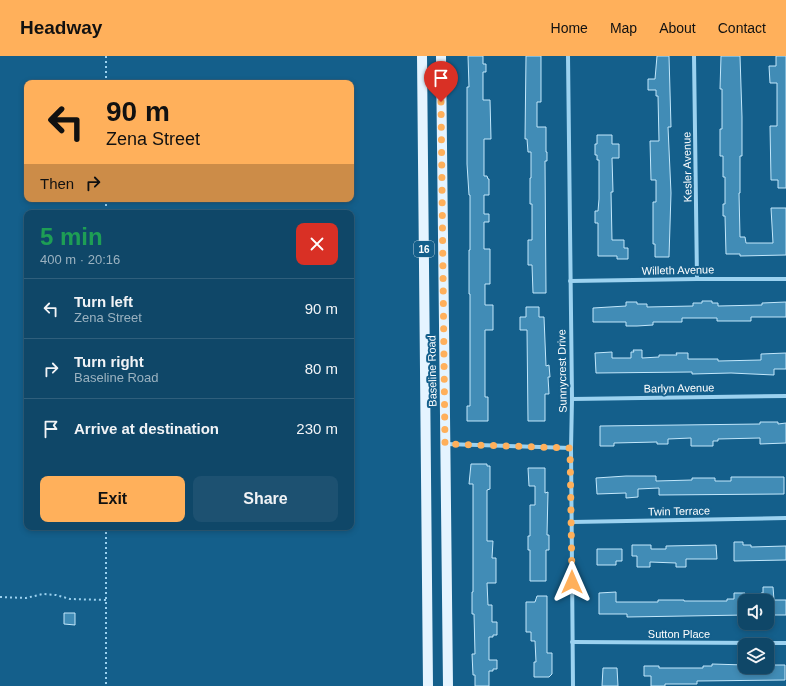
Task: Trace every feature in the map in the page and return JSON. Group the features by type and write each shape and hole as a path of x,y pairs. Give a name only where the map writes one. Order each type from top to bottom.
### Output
{"main road":[{"name":"Baseline Road","path":"422,56 428,686"},
{"name":"Baseline Road","path":"441,56 448,686"}],"street":[{"name":"Sunnycrest Drive","path":"568,56 572,399 570,448 573,686"},
{"name":"Kesler Avenue","path":"694,56 697,278"},
{"name":"Willeth Avenue","path":"570,281 697,278 786,279"},
{"name":"Barlyn Avenue","path":"572,399 786,396"},
{"path":"445,444 570,448"},
{"name":"Twin Terrace","path":"572,522 786,518"},
{"name":"Sutton Place","path":"572,642 786,643"}],"path":[{"path":"106,56 106,80"},
{"path":"106,530 106,686"},
{"path":"0,597 26,598 43,594 56,594 70,599 106,600"}],"building":[{"path":"468,56 483,56 483,64 486,64 486,72 483,72 483,100 490,100 491,139 484,139 484,176 487,176 489,179 489,195 484,195 484,214 489,214 489,222 484,222 484,249 490,249 490,284 485,284 485,305 493,305 493,330 485,330 485,397 488,397 488,421 467,421 467,406 470,406 470,195 467,164 467,87 469,87"},
{"path":"526,56 541,56 541,102 537,102 537,127 546,127 546,293 533,293 532,265 528,265 528,240 532,240 532,204 530,204 531,152 528,152 527,139 525,139"},
{"path":"657,56 669,56 671,127 668,127 671,193 669,257 655,257 655,244 653,244 653,202 656,202 656,180 651,180 650,141 659,141 658,96 656,96 656,90 648,90 648,79 655,79"},
{"path":"721,56 740,56 742,156 740,156 739,193 740,237 745,237 746,243 773,243 771,208 786,208 786,255 740,256 740,254 726,254 725,216 723,216 723,204 725,204 725,177 723,177 723,156 720,156 720,129 722,129 722,89 720,89"},
{"path":"776,56 786,56 786,188 778,188 778,180 771,180 770,126 777,126 777,83 770,83 769,66 776,66"},
{"path":"597,135 612,135 612,144 619,144 619,158 612,158 612,240 624,240 624,248 628,248 628,259 617,259 617,256 598,256 598,223 595,223 595,211 598,211 599,199 599,160 597,160 597,155 595,155"},
{"path":"702,301 712,301 712,303 718,303 718,306 762,305 762,303 786,302 786,317 751,317 751,321 717,321 717,318 682,318 682,322 653,322 653,325 637,326 626,326 626,322 593,322 593,308 626,306 626,302 647,304 647,307 693,306 693,303 702,303"},
{"path":"526,307 539,307 539,317 544,317 546,366 549,365 550,377 548,377 549,394 545,394 545,421 528,421 527,330 520,330 520,317 526,317"},
{"path":"633,350 642,350 642,358 659,357 659,355 677,355 676,353 688,353 688,359 718,359 718,361 761,360 761,354 786,353 786,369 774,369 774,375 731,373 692,374 692,372 596,373 595,353 612,352 612,358 631,358 631,352 634,352"},
{"path":"760,422 778,422 778,424 786,423 786,443 760,444 760,438 718,439 718,441 713,441 713,446 691,446 691,438 668,439 668,444 657,444 657,442 614,443 614,446 600,446 600,426 760,424"},
{"path":"471,464 487,464 487,466 490,466 490,489 487,490 487,541 493,541 492,558 496,558 496,583 487,583 488,605 492,605 492,622 497,622 497,635 489,637 489,660 497,660 497,669 489,671 489,686 475,686 475,675 473,675 472,654 475,654 474,614 472,614 473,484 469,484"},
{"path":"528,468 545,468 545,493 548,492 547,535 549,535 549,550 546,550 546,581 530,581 530,550 528,550 528,536 530,536 530,505 535,505 535,486 529,486"},
{"path":"656,476 656,481 715,478 715,481 731,481 731,477 784,477 784,494 659,495 659,488 638,489 638,497 626,498 626,493 597,494 596,478"},
{"path":"734,542 743,542 743,545 751,545 751,547 786,546 786,560 734,561"},
{"path":"632,545 651,545 651,549 666,549 666,546 716,545 717,559 686,559 686,567 676,567 676,563 650,562 650,567 637,567 637,556 632,556"},
{"path":"597,549 622,549 622,561 616,561 616,565 597,565"},
{"path":"763,587 773,587 774,594 761,594 763,593"},
{"path":"616,592 616,602 658,602 658,600 727,601 727,599 734,599 734,593 745,594 738,594 738,615 627,617 627,614 599,614 599,593"},
{"path":"537,596 547,596 547,653 552,653 552,674 549,677 534,677 534,662 536,662 535,641 531,641 531,632 526,632 526,602 535,602"},
{"path":"774,600 786,600 786,615 774,615"},
{"path":"64,613 75,613 75,625 64,624"},
{"path":"712,664 738,665 738,674 774,674 774,665 785,665 785,680 697,681 697,684 665,684 665,686 651,686 651,676 644,676 644,666 659,666 659,668 703,668 703,666 712,666"},
{"path":"603,668 617,668 618,686 602,686"}],"route":[{"path":"441,102 445,444 570,448 572,582"}]}
